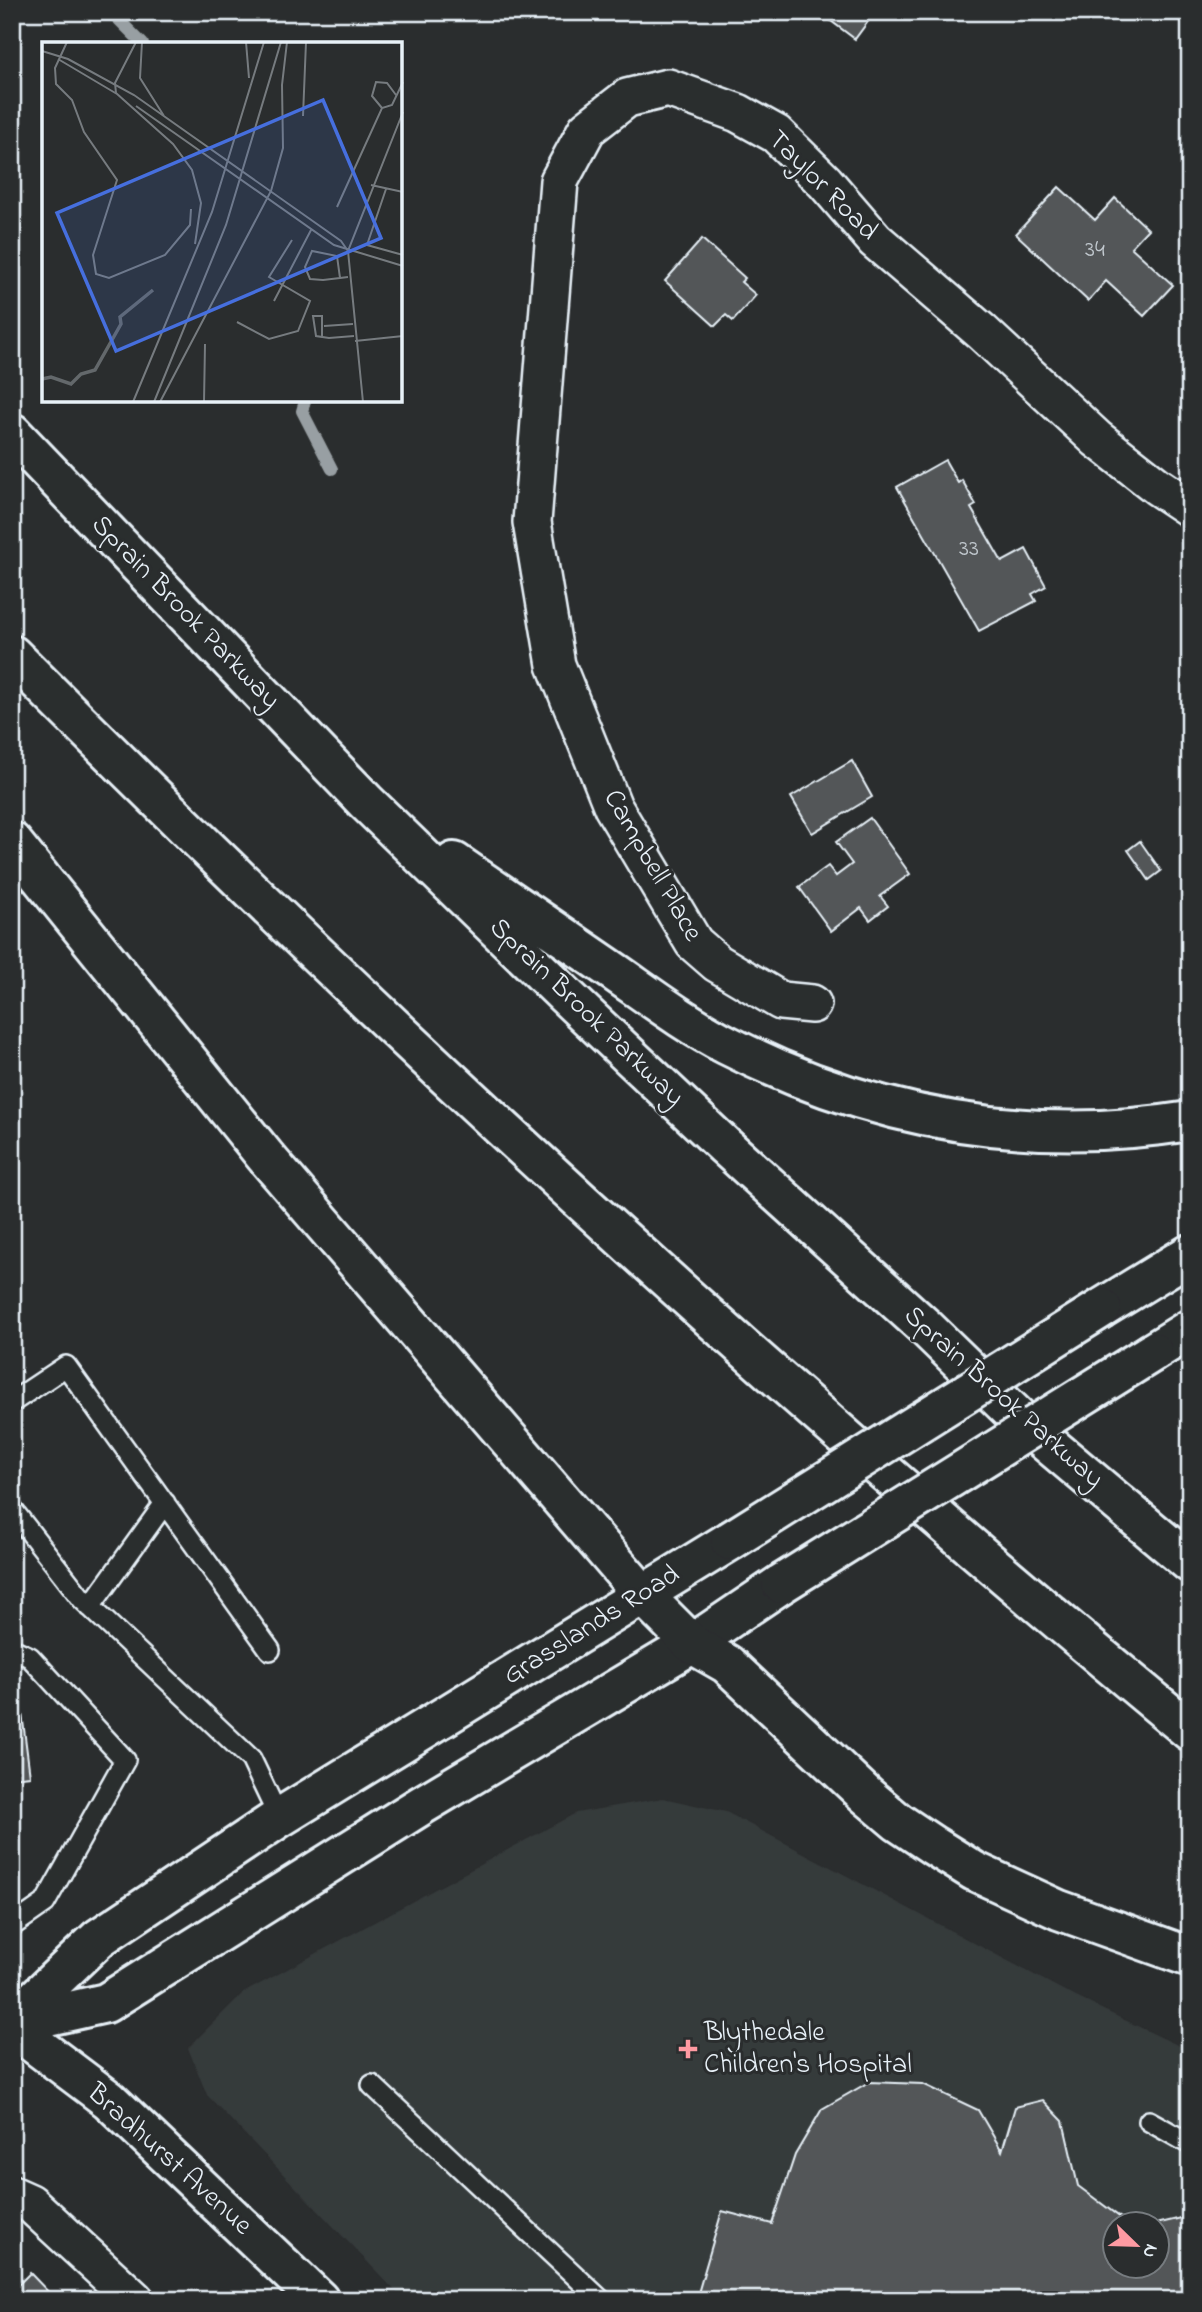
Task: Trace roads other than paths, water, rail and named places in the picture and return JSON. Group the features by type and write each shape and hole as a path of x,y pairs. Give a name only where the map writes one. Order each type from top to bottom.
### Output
{"main road":[{"name":"Sprain Brook Parkway","path":"12,433 366,802 725,1146 924,1326 1027,1426 1190,1563"},
{"path":"12,654 290,927 588,1208 925,1506 1190,1731"},
{"path":"366,802 681,1017 725,1044 825,1089 895,1110 988,1127 1094,1132 1190,1121"},
{"path":"12,842 265,1156 643,1595 692,1644 727,1664 866,1795 898,1822 934,1846 974,1871 1059,1910 1190,1957"},
{"name":"Grasslands Road","path":"12,2024 99,1938 279,1818 1190,1254"},
{"path":"12,2024 106,2003 377,1833 692,1644 781,1584 1190,1329"},
{"name":"Bradhurst Avenue","path":"12,2024 109,2100 318,2300"}],"street":[{"name":"Taylor Road","path":"556,666 532,522 559,181 587,129 627,98 668,88 738,113 776,134 825,182 875,240 982,332 1097,439 1190,508"},
{"name":"Campbell Place","path":"556,666 613,807 694,943 717,963 781,1001 812,1004"},
{"path":"12,2195 30,2203 135,2300"}],"lane":[{"path":"12,1402 66,1366 270,1650"},
{"path":"90,1607 166,1503"},
{"path":"12,1509 90,1607 251,1759 279,1818"},
{"path":"12,1649 30,1657 125,1760 45,1903 12,1926"},
{"path":"372,2085 601,2300"},
{"path":"1149,2121 1190,2144"}],"waterway":[{"path":"111,12 141,42"},
{"path":"305,402 302,411 332,469"}],"place":[{"name":"Blythedale Children's Hospital","path":"688,2049"}]}
